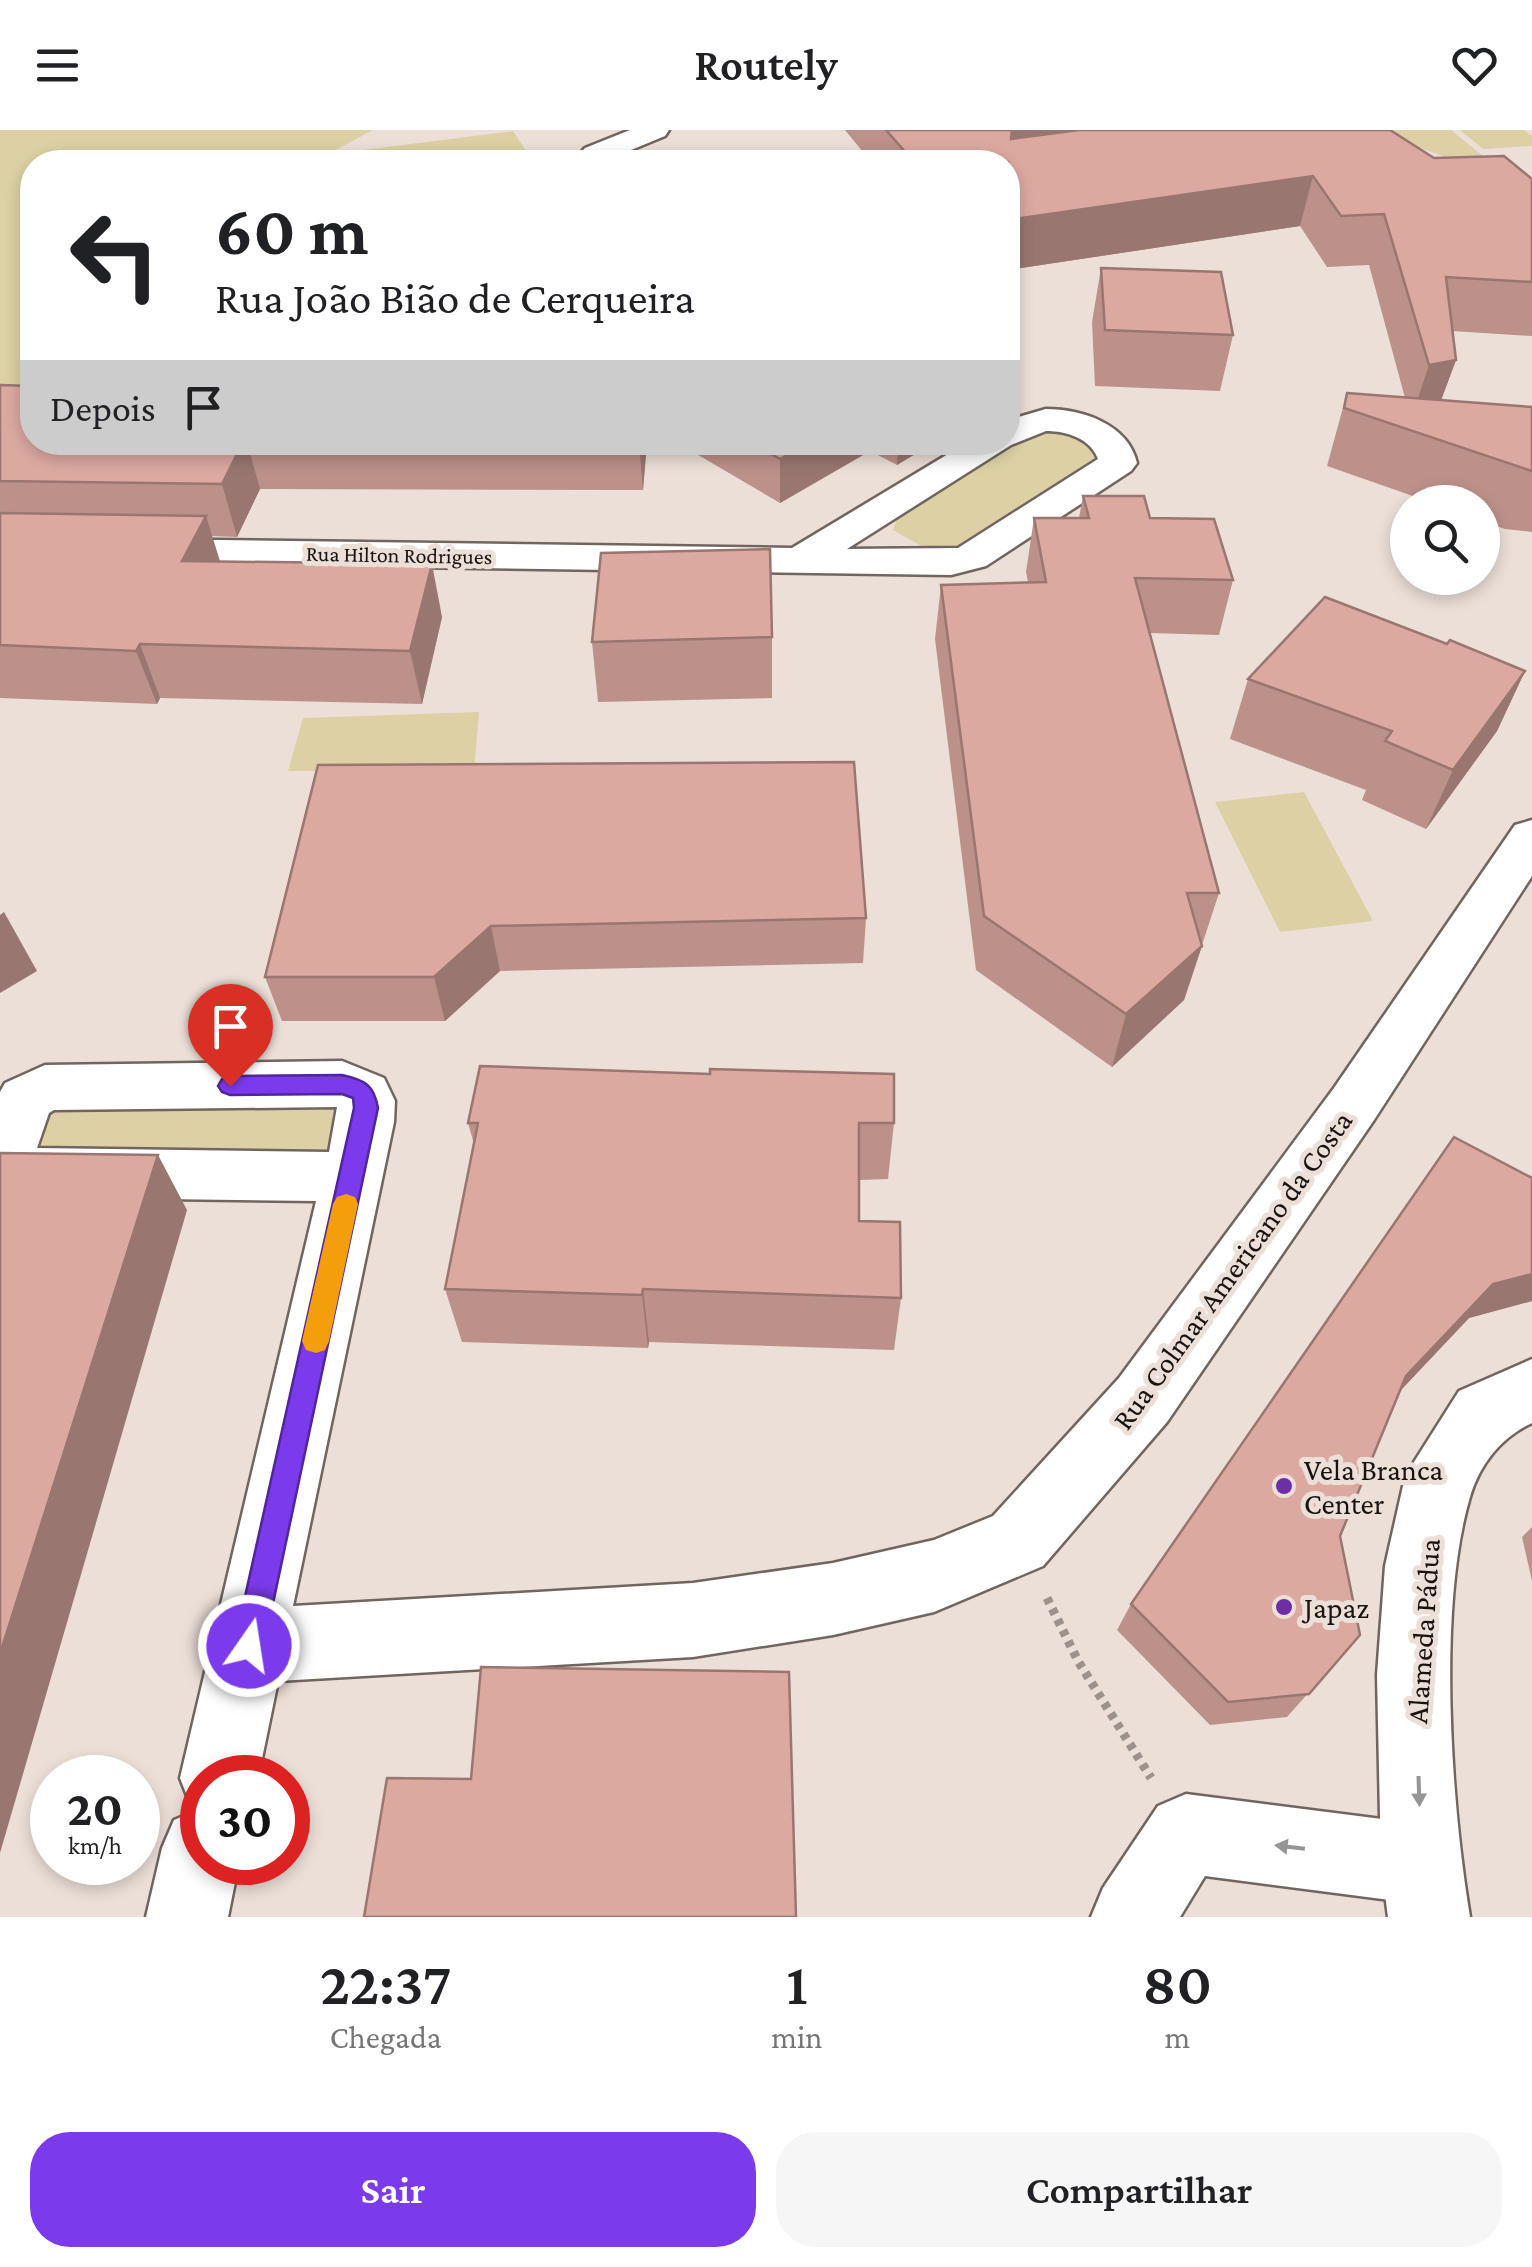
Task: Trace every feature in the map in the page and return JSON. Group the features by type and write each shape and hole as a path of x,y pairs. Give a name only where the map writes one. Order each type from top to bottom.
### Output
{"street":[{"path":"605,150 643,135"},
{"name":"Rua Hilton Rodrigues","path":"0,550 932,564 972,557 1118,463 1110,443 1076,424 1046,420 1020,431"},
{"path":"798,562 975,455"},
{"name":"Rua Colmar Americano da Costa","path":"249,1646 694,1620 832,1599 934,1576 1018,1541 1143,1400 1354,1104 1532,837"},
{"path":"224,1755 352,1177 366,1108 364,1094 356,1087 342,1084 44,1088 25,1099 3,1159 12,1172 352,1177"},
{"name":"Alameda Pádua","path":"1425,1890 1414,1675 1422,1566 1438,1486 1482,1412 1532,1390"},
{"path":"1132,1917 1186,1834 1425,1890"},
{"path":"186,1917 193,1885"}],"path":[{"path":"1018,1541 1078,1661 1186,1834"}],"shaded area":[{"path":"0,130 373,130 336,150 20,150 20,390 0,392"},
{"path":"1332,130 1451,130 1494,165 1472,166 1420,148"},
{"path":"1460,130 1524,130 1532,136 1532,146 1483,149"},
{"path":"513,131 525,150 363,150"},
{"path":"1060,427 1098,446 1097,464 970,545 932,552 893,530 902,505 986,455 1020,455 1020,435 1030,429"},
{"path":"479,712 474,771 288,771 303,718"},
{"path":"1304,792 1373,921 1280,932 1215,802"},
{"path":"362,1101 342,1173 17,1175 45,1105"}],"building":[{"path":"886,130 1012,130 1011,139 1079,130 1390,130 1434,158 1504,156 1532,179 1532,282 1446,277 1456,360 1429,365 1384,214 1341,216 1313,176 1020,218 1020,150 904,150"},
{"path":"1101,268 1221,272 1233,335 1105,330"},
{"path":"0,385 20,386 20,455 236,455 222,484 0,481"},
{"path":"1347,393 1532,407 1532,471 1344,408"},
{"path":"1083,496 1144,496 1150,518 1214,519 1233,580 1135,578 1219,893 1187,893 1202,946 1126,1014 984,916 941,585 1046,582 1034,518 1089,518"},
{"path":"0,513 206,516 182,561 432,564 410,651 140,644 136,651 0,645"},
{"path":"770,549 772,637 592,642 601,553"},
{"path":"1325,597 1447,644 1450,640 1525,671 1453,770 1385,741 1392,731 1248,679"},
{"path":"854,762 866,918 491,926 434,977 265,977 318,765"},
{"path":"480,1066 710,1074 710,1069 894,1074 894,1123 859,1123 859,1221 900,1222 901,1298 643,1289 642,1295 445,1289 478,1123 468,1123"},
{"name":"Vela Branca Center","path":"1454,1137 1532,1178 1532,1274 1493,1284 1406,1376 1340,1536 1360,1635 1309,1694 1228,1702 1131,1604"},
{"path":"0,1153 158,1155 0,1654"},
{"path":"481,1667 789,1672 796,1917 364,1917 387,1778 471,1779"}],"slow traffic":[{"path":"316,1341 346,1204"}],"place":[{"name":"Vela Branca Center","path":"1284,1486"},
{"name":"Japaz","path":"1284,1607"}],"route":[{"path":"230,1086 342,1084 356,1087 364,1094 366,1108 249,1646"}]}
